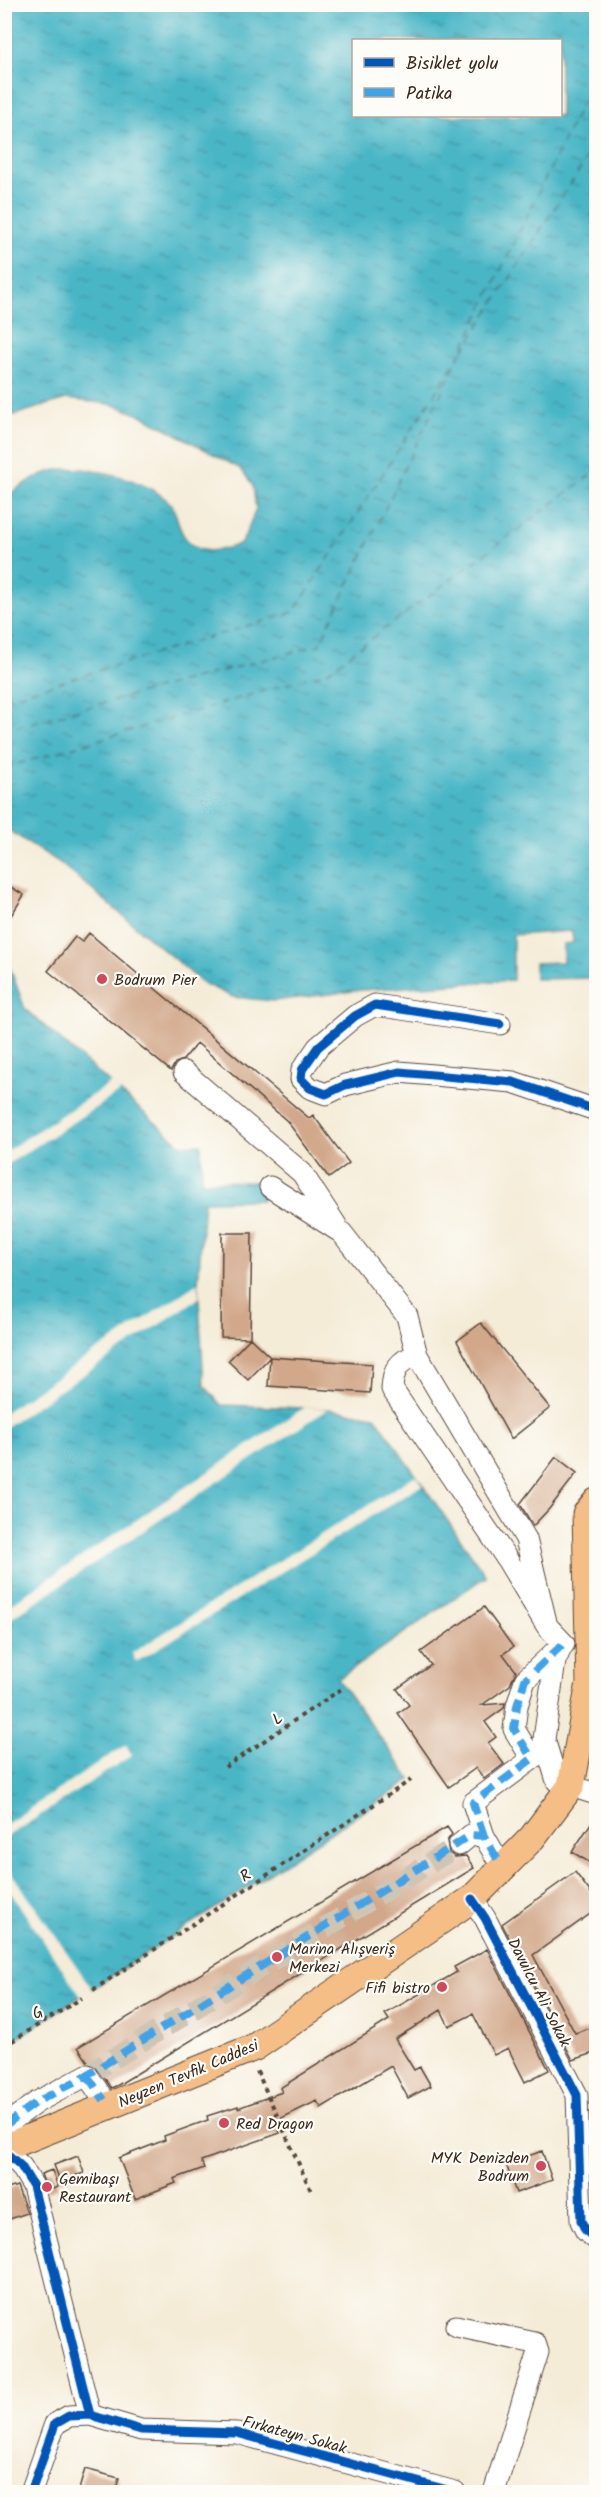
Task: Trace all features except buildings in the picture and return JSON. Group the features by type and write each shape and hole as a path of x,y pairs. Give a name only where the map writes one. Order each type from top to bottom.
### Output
{"main road":[{"name":"Neyzen Tevfik Caddesi","path":"4,2150 244,2051 472,1899 532,1838 570,1787 590,1683 572,1643 586,1514 597,1502"}],"street":[{"path":"500,1024 375,1005 355,1016 318,1047 302,1070 301,1079 310,1089 326,1094 345,1085 399,1072 513,1082 597,1110"},
{"path":"184,1072 302,1173 342,1233 407,1316 417,1355 526,1539 547,1626"},
{"path":"270,1187 342,1233"},
{"path":"417,1355 406,1358 393,1372 392,1389 505,1556 547,1626 572,1643"},
{"path":"572,1643 555,1661 544,1739 557,1781 597,1794"},
{"path":"498,1860 484,1836 473,1803 532,1759 514,1730 517,1706 525,1680 572,1643"},
{"path":"459,1845 471,1835 484,1836"},
{"name":"Davulcu Ali Sokak","path":"472,1899 587,2094 581,2222 586,2231 597,2239"},
{"path":"4,2126 37,2102 87,2075 104,2100"},
{"path":"4,2150 21,2166 33,2186 90,2415"},
{"path":"456,2326 535,2343 538,2352 495,2493"},
{"name":"Fırkateyn Sokak","path":"31,2493 55,2424 69,2416 90,2415 141,2430 237,2433 454,2493"}],"path":[{"path":"244,2051 260,2076 311,2191"}],"water":[{"path":"5,4 596,5 596,978 535,979 535,963 563,962 563,944 573,943 572,931 513,935 513,980 361,990 274,1001 233,997 203,983 59,862 5,828 5,497 49,472 78,469 112,474 145,486 159,494 173,508 185,538 199,549 215,551 242,543 256,509 253,486 241,469 143,416 111,404 66,399 5,420"},
{"path":"4,952 25,1009 181,1145 201,1144 202,1181 263,1182 262,1200 204,1201 198,1283 204,1385 221,1405 328,1409 375,1416 486,1576 338,1679 411,1780 5,2046"}],"pier":[{"path":"111,1083 121,1091 5,1166 5,1152"},
{"path":"198,1283 199,1298 5,1427 5,1412"},
{"path":"305,1407 328,1409 5,1622 5,1608"},
{"path":"416,1475 422,1485 136,1662 132,1653"},
{"path":"126,1745 132,1755 5,1838 5,1825"},
{"path":"5,1864 93,1990 82,1998 5,1884"}],"ferry route":[{"path":"4,730 319,645 596,74"},
{"path":"463,351 596,144"},
{"path":"4,699 294,612 455,362"},
{"path":"4,768 327,672 596,471"}],"tunnel":[{"path":"87,2075 459,1845"}],"marked path":[{"path":"484,1836 473,1803 532,1759 514,1729 517,1706 525,1680 562,1645"},
{"path":"4,2126 37,2102 87,2075 471,1835 484,1836 498,1860"},
{"path":"87,2075 104,2100"}],"cycle path":[{"path":"500,1024 375,1005 355,1016 318,1047 302,1070 301,1079 310,1088 326,1094 345,1085 399,1072 513,1082 596,1110"},
{"path":"472,1899 485,1918 577,2095 581,2221 586,2231 596,2239"},
{"path":"4,2151 21,2166 33,2186 90,2415 69,2416 55,2424 31,2492"},
{"path":"90,2415 141,2430 237,2433 455,2492"}],"place":[{"name":"Bodrum Pier","path":"102,979"},
{"name":"Marina Alışveriş Merkezi","path":"277,1957"},
{"name":"Fifi bistro","path":"442,1987"},
{"name":"Red Dragon","path":"224,2123"},
{"name":"MYK Denizden Bodrum","path":"541,2166"},
{"name":"Gemibaşı Restaurant","path":"47,2187"}]}
